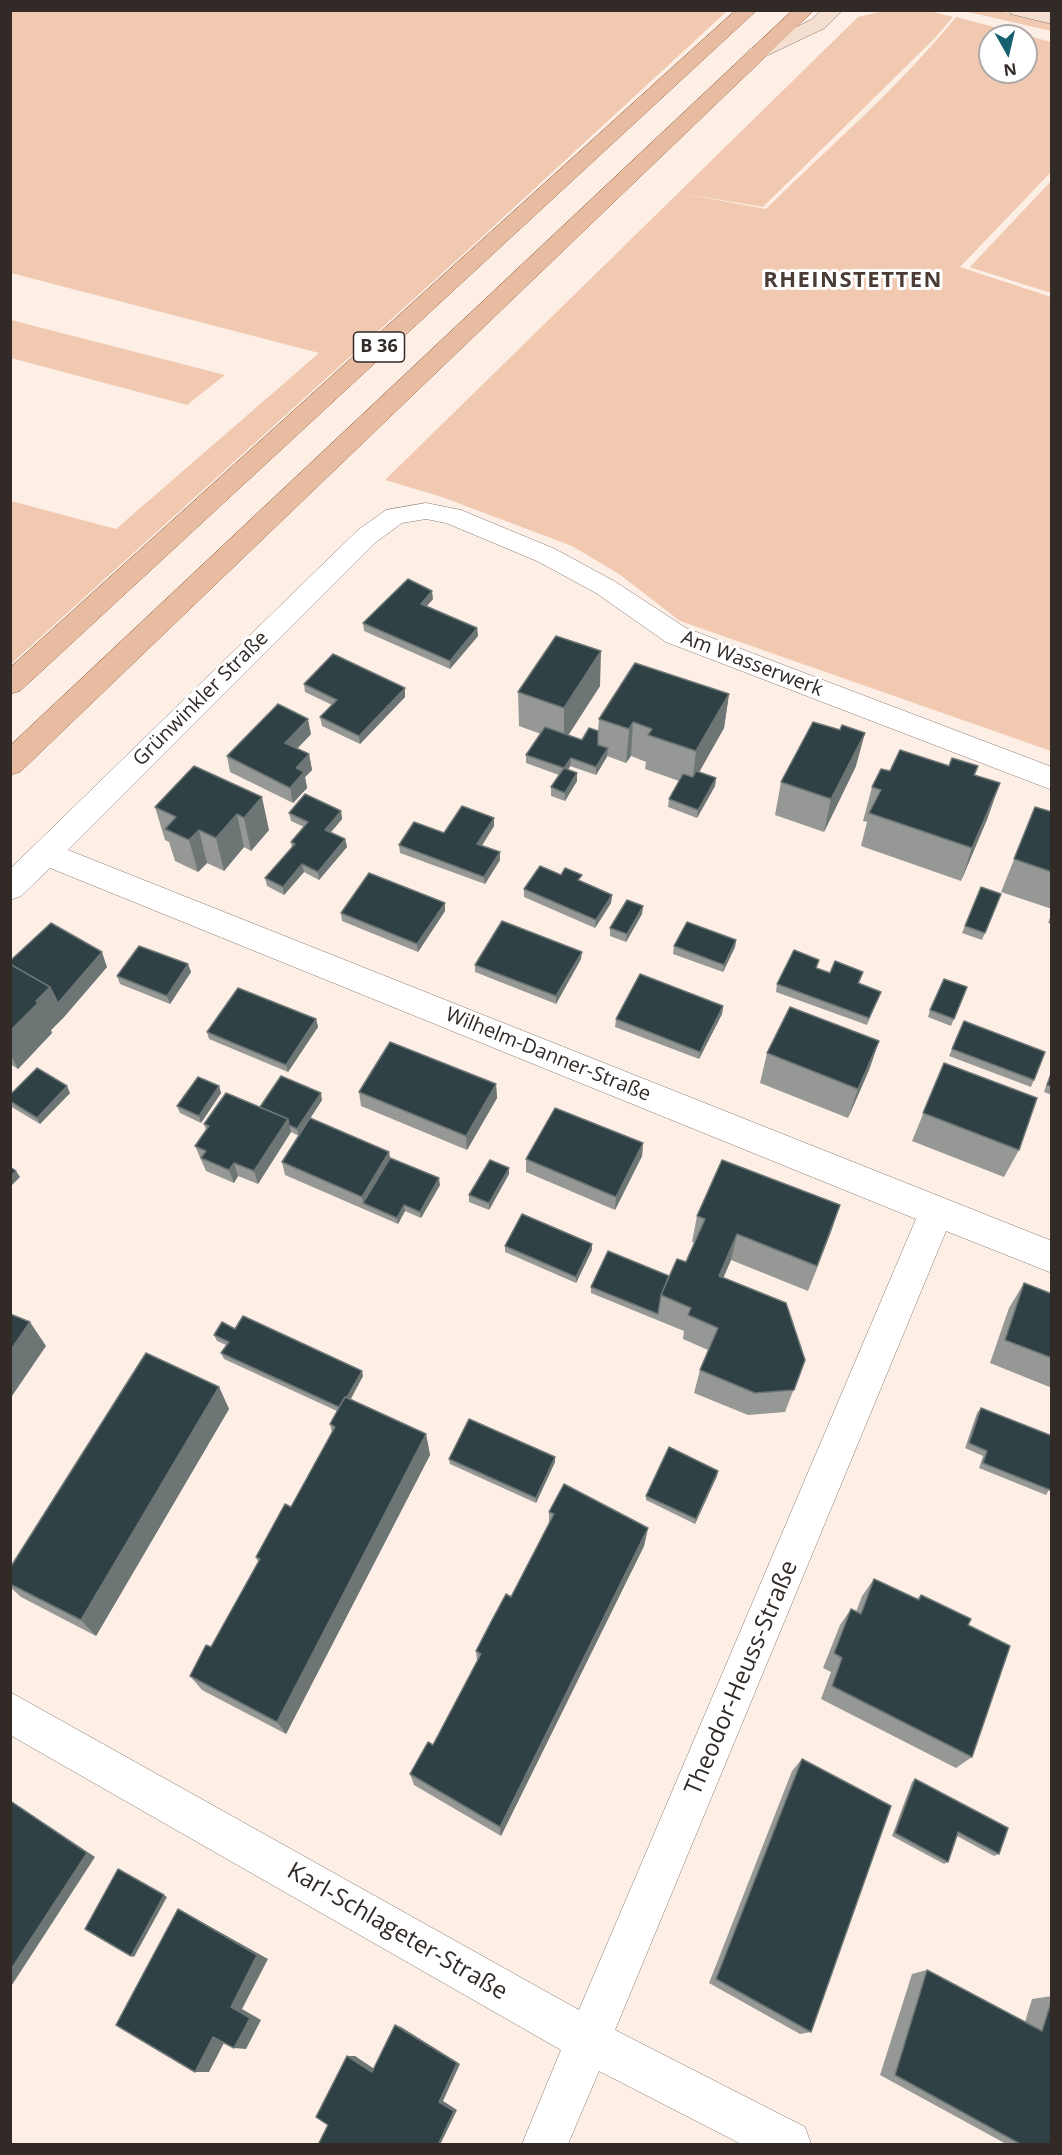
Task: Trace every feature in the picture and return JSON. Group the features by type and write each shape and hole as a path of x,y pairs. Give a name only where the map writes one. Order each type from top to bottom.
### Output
{"main road":[{"name":"B 36","path":"10,684 748,10"},
{"name":"B 36","path":"10,764 757,53 805,10"},
{"path":"757,53 818,24 834,10"},
{"path":"1018,10 1052,18"}],"street":[{"name":"Am Wasserwerk","path":"395,516 426,511 452,516 546,555 605,587 676,636 1052,779"},
{"name":"Grünwinkler Straße","path":"10,888 366,536 395,516"},
{"name":"Wilhelm-Danner-Straße","path":"44,853 1052,1257"},
{"name":"Theodor-Heuss-Straße","path":"545,2145 936,1211"},
{"name":"Karl-Schlageter-Straße","path":"12,1716 589,2041 788,2145"}],"shaded area":[{"path":"11,10 727,11 481,238 11,664 11,501 116,529 319,353 11,273"},
{"path":"926,10 953,17 935,38 763,207 679,193 766,209 888,92 956,17 983,24 978,24 978,84 1038,84 1038,39 1051,42 1051,172 960,267 1051,297 1051,751 680,621 619,574 572,546 442,497 385,480 858,17 883,11"},
{"path":"964,11 1000,11 1051,22 1051,31 1038,28 1038,24 1021,24"},
{"path":"1051,181 1051,293 969,267 970,267"},
{"path":"10,320 225,375 187,405 11,358"}],"building":[{"path":"408,579 432,591 421,604 477,628 450,661 363,623"},
{"path":"556,636 601,651 564,708 518,692"},
{"path":"333,654 405,688 359,736 320,717 337,700 304,684"},
{"path":"635,663 729,694 696,751 648,735 652,729 633,722 629,729 599,719"},
{"path":"278,704 308,719 285,743 309,754 296,768 304,772 290,788 227,756"},
{"path":"813,722 840,730 842,725 865,733 831,799 781,782"},
{"path":"545,727 582,740 589,728 598,731 598,745 608,748 596,767 571,758 564,768 526,755"},
{"path":"900,750 949,766 952,758 978,766 974,775 1000,783 972,848 869,813 881,790 872,787 881,769 890,771"},
{"path":"194,766 262,797 244,818 237,814 216,838 199,830 189,840 165,829 176,817 155,807"},
{"path":"564,768 577,773 565,793 551,787"},
{"path":"696,771 716,778 698,810 669,799 683,774 693,777"},
{"path":"305,794 341,811 325,830 345,839 318,872 302,864 283,887 265,878 295,844 291,842 308,822 289,813"},
{"path":"462,806 494,818 477,844 500,852 484,877 399,845 414,822 444,833"},
{"path":"1035,807 1052,812 1052,872 1014,859"},
{"path":"540,866 561,875 565,868 582,875 578,880 612,895 596,920 524,889"},
{"path":"369,873 445,903 417,944 341,913"},
{"path":"981,887 1001,894 985,933 965,926"},
{"path":"627,900 643,906 627,934 610,928"},
{"path":"502,921 582,952 556,996 475,965"},
{"path":"687,922 736,940 724,965 674,946"},
{"path":"51,923 102,952 58,1003 50,987 10,964 10,961"},
{"path":"139,946 188,964 167,996 117,976"},
{"path":"794,950 819,960 816,968 830,973 835,961 863,972 858,983 881,992 869,1018 777,984"},
{"path":"10,964 50,987 36,1001 38,1003 10,1031"},
{"path":"640,974 723,1006 700,1052 616,1019"},
{"path":"944,979 967,987 954,1019 930,1010"},
{"path":"238,988 316,1019 286,1065 207,1032"},
{"path":"790,1007 879,1041 858,1089 767,1053"},
{"path":"964,1021 1045,1052 1034,1080 952,1049"},
{"path":"390,1042 496,1084 466,1136 359,1092"},
{"path":"944,1063 1037,1098 1019,1150 923,1113"},
{"path":"37,1068 67,1086 37,1118 10,1101 10,1095"},
{"path":"1052,1072 1052,1086 1047,1085"},
{"path":"281,1076 321,1093 297,1129 289,1125 288,1119 260,1107"},
{"path":"198,1077 219,1086 199,1116 177,1106"},
{"path":"226,1093 288,1119 254,1171 234,1163 229,1170 201,1158 206,1151 195,1146 209,1126 204,1124"},
{"path":"555,1108 643,1143 616,1197 526,1159"},
{"path":"310,1118 389,1152 362,1197 282,1162"},
{"path":"390,1158 439,1178 420,1212 404,1205 397,1218 363,1203"},
{"path":"490,1160 509,1168 489,1203 469,1195"},
{"path":"722,1160 840,1205 817,1266 737,1234 719,1276 786,1303 805,1360 794,1390 755,1393 700,1370 718,1328 688,1315 691,1308 661,1295 677,1259 686,1262 705,1219 697,1216"},
{"path":"10,1167 16,1171 10,1177"},
{"path":"522,1214 592,1244 576,1277 505,1246"},
{"path":"608,1251 669,1276 661,1295 658,1314 591,1287"},
{"path":"1024,1283 1052,1294 1052,1358 1005,1340"},
{"path":"10,1314 30,1322 10,1351"},
{"path":"243,1316 362,1371 339,1407 221,1353 229,1342 214,1335 222,1322 235,1329"},
{"path":"146,1353 219,1387 81,1620 10,1584 10,1568"},
{"path":"345,1397 426,1434 277,1722 190,1676 206,1645 211,1647 260,1559 256,1557 285,1504 291,1507 335,1427 330,1424"},
{"path":"981,1408 1052,1436 1050,1490 983,1463 987,1451 969,1443"},
{"path":"469,1419 555,1457 536,1498 449,1459"},
{"path":"669,1447 718,1471 696,1519 646,1496"},
{"path":"564,1484 648,1528 500,1827 410,1774 428,1742 433,1745 481,1654 476,1651 491,1622 506,1594 511,1597 554,1514 549,1512"},
{"path":"874,1579 919,1600 921,1595 971,1619 968,1625 1010,1646 972,1757 832,1686 842,1658 834,1653 851,1609 861,1614"},
{"path":"802,1759 891,1806 811,2032 716,1979"},
{"path":"915,1779 1008,1828 999,1854 958,1832 948,1862 895,1833"},
{"path":"10,1801 87,1853 10,1971"},
{"path":"118,1869 164,1895 131,1956 85,1929"},
{"path":"178,1909 257,1955 231,2007 250,2018 234,2048 213,2037 195,2072 116,2025"},
{"path":"927,1970 1042,2031 1052,1999 1052,2145 1022,2145 895,2075"},
{"path":"395,2025 457,2063 439,2102 454,2111 438,2145 318,2145 328,2125 316,2117 347,2056 372,2072"}],"district":[{"name":"RHEINSTETTEN","path":"853,281"}]}
